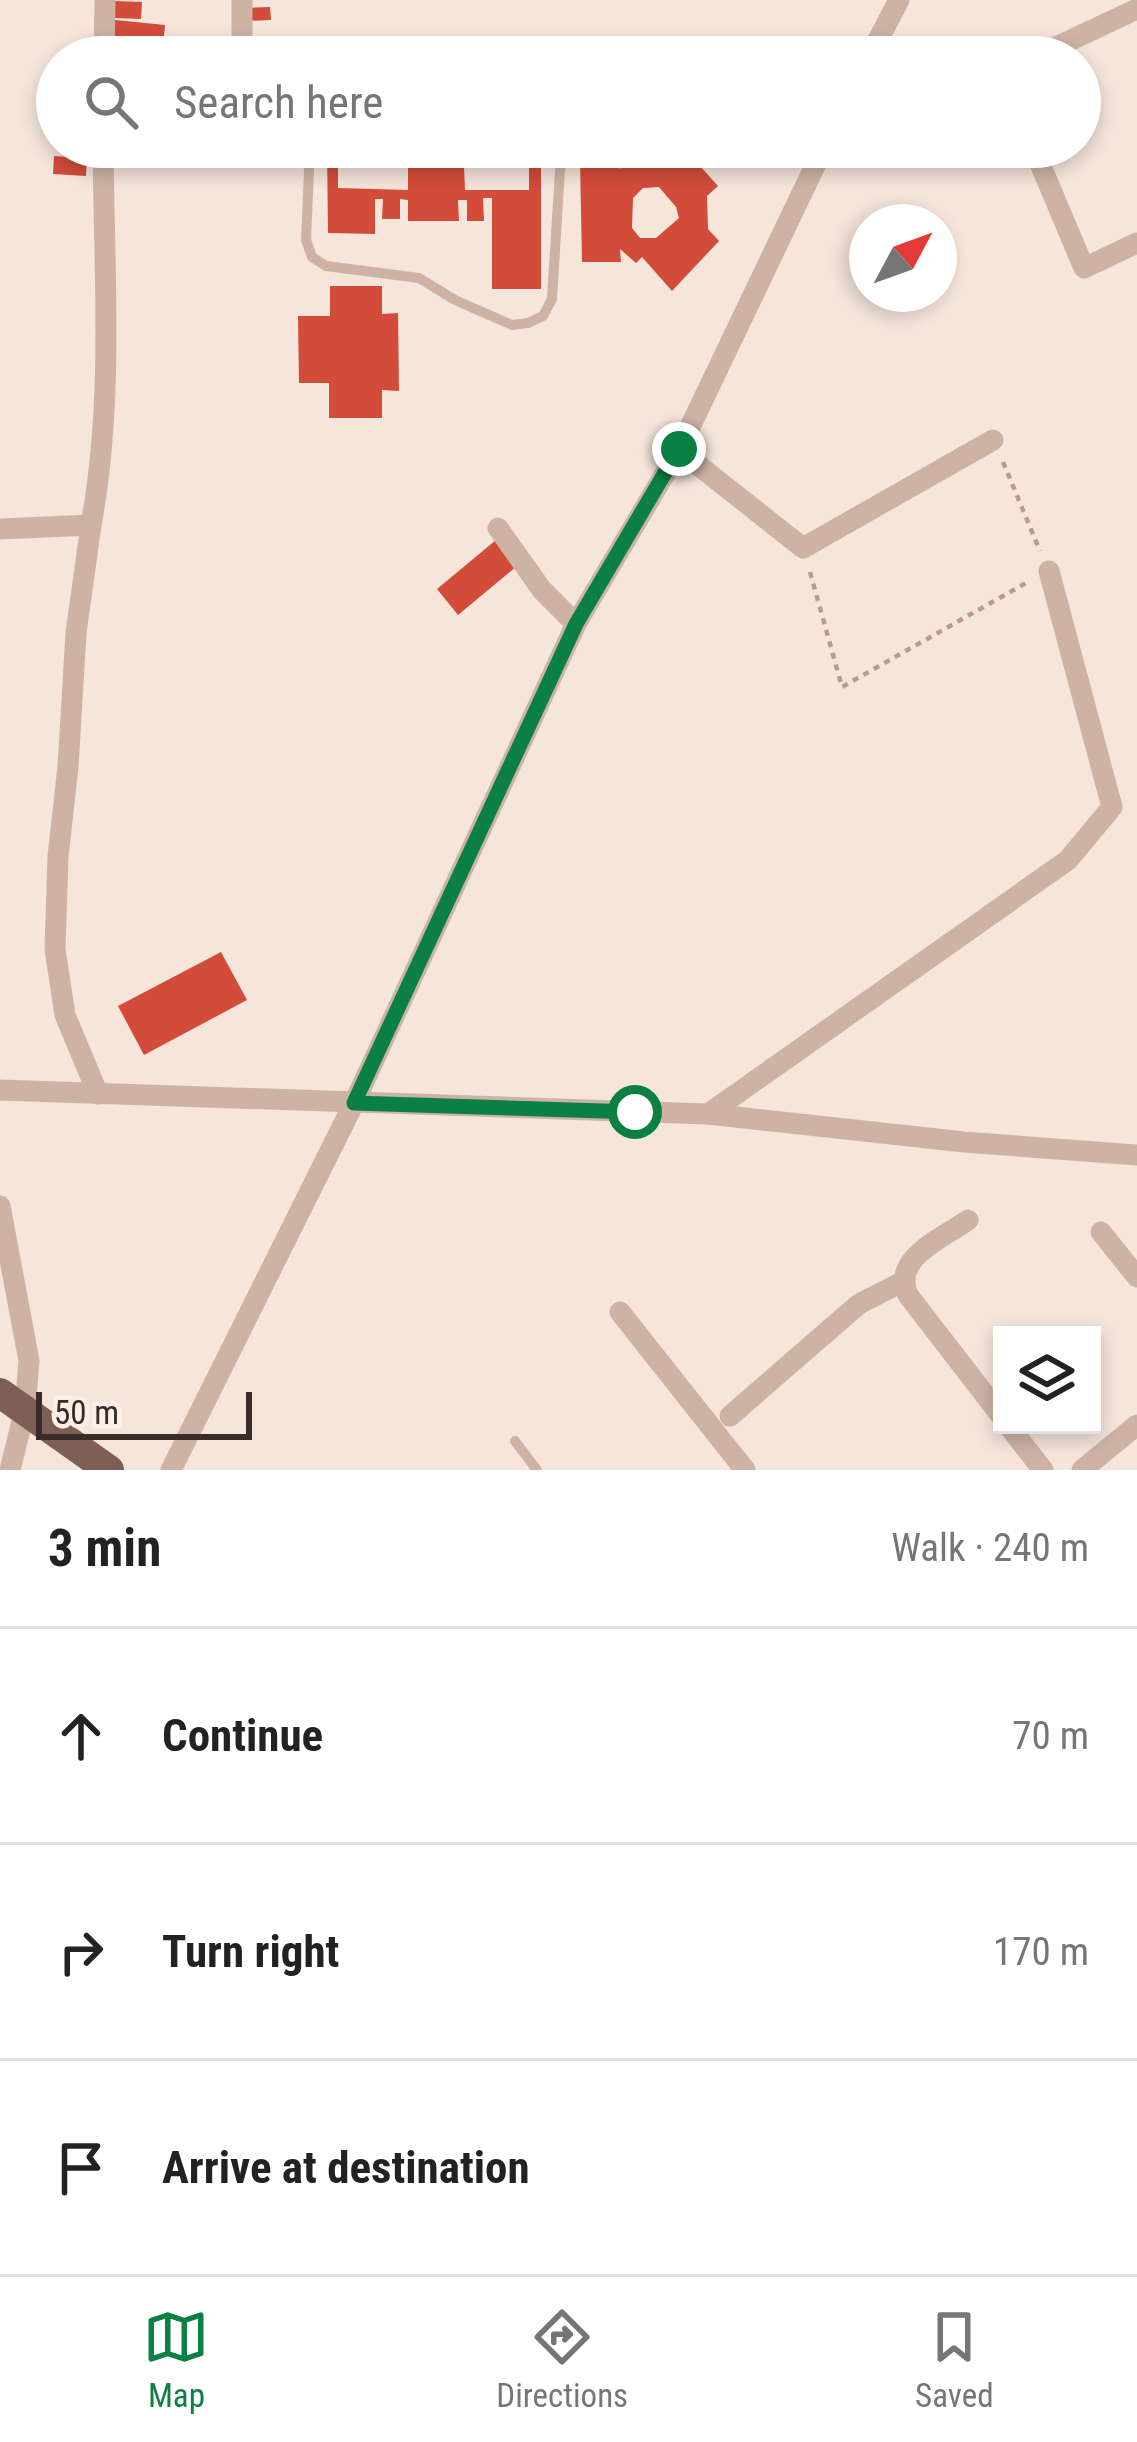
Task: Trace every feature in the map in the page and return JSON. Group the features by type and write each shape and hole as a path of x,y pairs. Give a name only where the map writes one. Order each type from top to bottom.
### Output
{"main road":[{"path":"12,1401 110,1470"}],"street":[{"path":"104,36 105,0"},
{"path":"242,0 242,36"},
{"path":"880,36 898,0"},
{"path":"1080,36 1137,9"},
{"path":"98,1094 65,1015 55,949 76,633 98,487 104,402 104,168"},
{"path":"171,1470 354,1103 576,624 679,449 814,168"},
{"path":"1042,168 1084,268 1137,243"},
{"path":"679,449 803,548 993,440"},
{"path":"0,529 91,525"},
{"path":"498,528 542,590 576,624"},
{"path":"708,1114 1068,860 1112,807 1049,571"},
{"path":"0,1090 708,1114 1137,1155"},
{"path":"0,1206 29,1361 12,1401 10,1470"},
{"path":"968,1220 911,1260 902,1282 993,1405"},
{"path":"1101,1232 1137,1277"},
{"path":"730,1416 859,1304 902,1282"},
{"path":"620,1312 746,1470"},
{"path":"1082,1470 1137,1425"},
{"path":"1015,1434 1043,1470"}],"lane":[{"path":"309,168 306,240 312,257 326,266 418,278 512,325 542,316 552,299 561,168"},
{"path":"515,1441 537,1470"}],"path":[{"path":"803,548 842,687 1049,571 993,440"}],"building":[{"path":"115,1 142,2 141,19 114,18"},
{"path":"270,7 271,20 245,21 244,8"},
{"path":"115,20 165,25 164,36 114,36"},
{"path":"53,168 86,168 86,176 53,174"},
{"path":"327,168 338,168 338,188 408,190 408,168 464,168 465,190 529,190 529,168 541,168 541,289 492,289 492,198 483,198 484,221 467,221 467,200 458,200 459,221 408,221 408,200 400,199 400,219 382,219 383,199 375,199 375,234 328,233"},
{"path":"580,168 702,168 718,186 707,196 708,229 719,241 672,291 642,257 636,263 620,249 621,262 582,262","holes":["659,187 679,218 656,238 640,238 632,228 633,198 643,188"]},
{"path":"330,286 382,286 382,314 398,313 399,391 382,390 382,418 329,418 329,383 299,383 298,316 330,316"},
{"path":"496,540 517,566 458,615 437,589"},
{"path":"221,952 247,1000 144,1055 118,1006"}],"route":[{"path":"635,1112 354,1103 576,624 679,449"}]}
